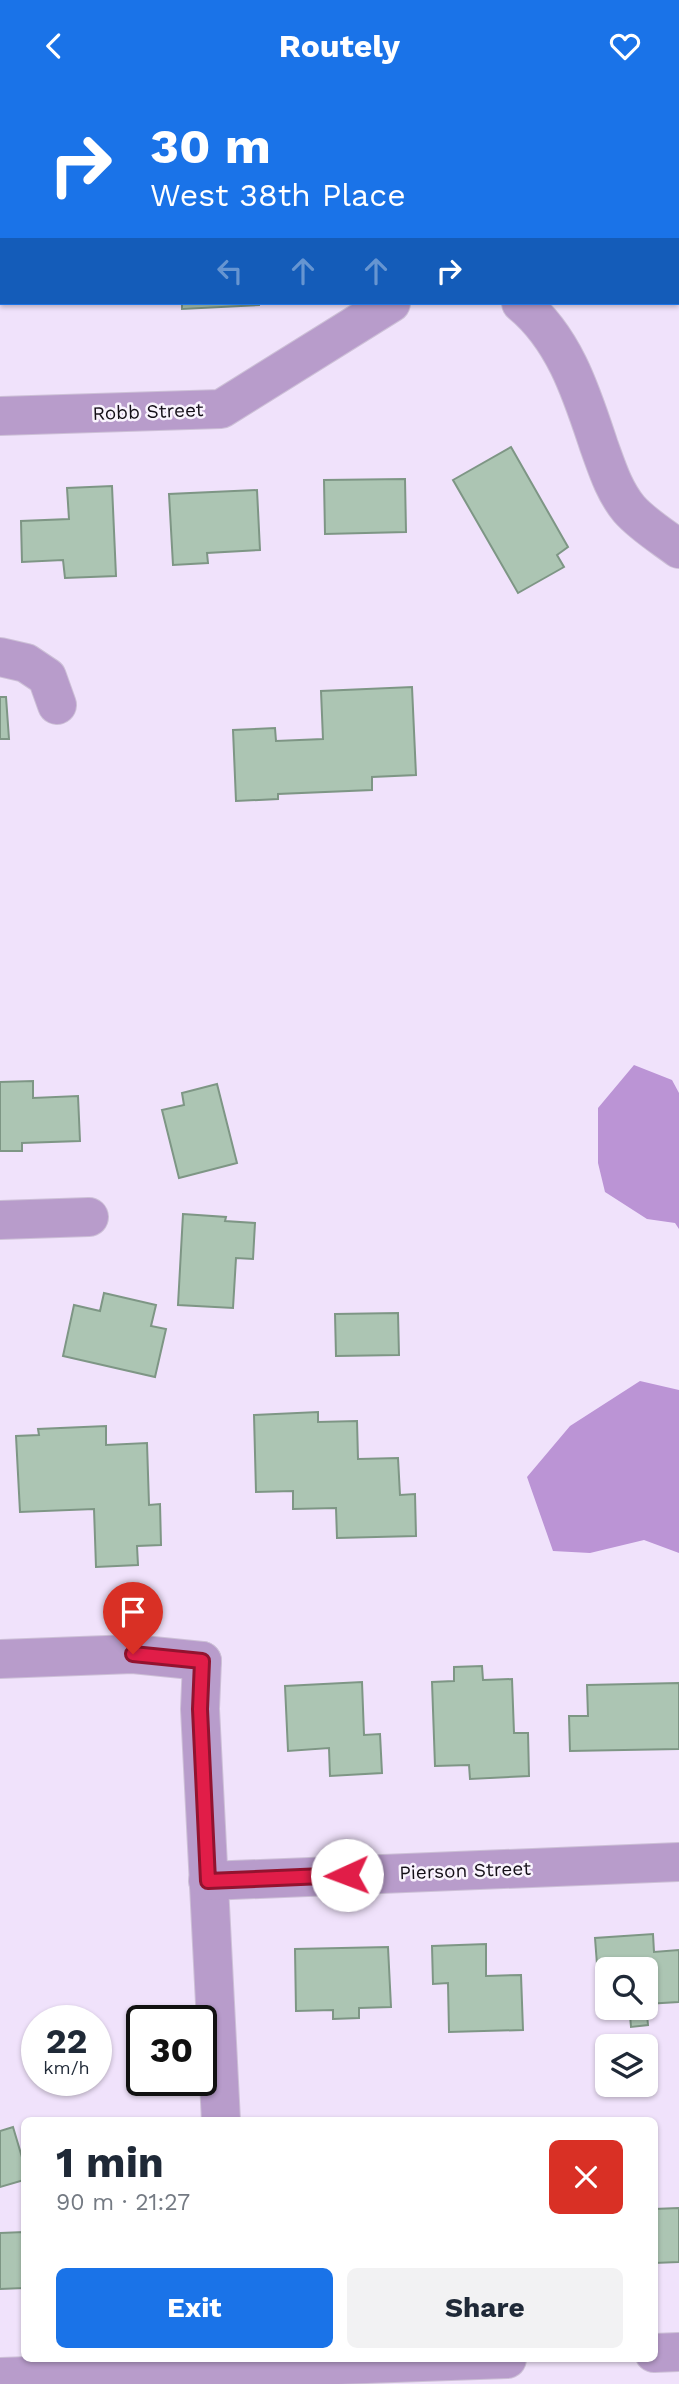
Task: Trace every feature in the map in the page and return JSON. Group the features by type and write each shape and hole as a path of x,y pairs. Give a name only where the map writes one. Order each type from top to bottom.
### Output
{"street":[{"name":"Robb Street","path":"0,417 221,409 388,305"},
{"path":"524,305 536,315 558,345 580,390 611,480 629,509 679,549"},
{"path":"0,657 26,663 47,677 57,705"},
{"path":"0,1220 89,1217"},
{"path":"0,1659 209,1652 200,1709 221,2117"},
{"name":"Pierson Street","path":"208,1881 679,1862"},
{"path":"658,2353 679,2352"},
{"path":"0,2377 438,2362"}],"shaded area":[{"path":"634,1065 672,1080 679,1093 679,1229 675,1223 647,1219 605,1192 598,1163 598,1108"},
{"path":"640,1381 679,1390 679,1553 644,1540 590,1553 553,1551 527,1477 570,1426"}],"building":[{"path":"182,305 259,305 182,309"},
{"path":"511,447 568,547 557,555 564,567 518,593 453,480"},
{"path":"405,479 406,532 325,534 324,480"},
{"path":"112,486 116,576 65,578 63,560 22,562 21,521 69,519 67,488"},
{"path":"257,490 260,550 207,553 208,563 173,565 169,494"},
{"path":"412,687 416,775 372,777 372,790 278,794 278,799 236,801 233,730 275,728 276,741 323,739 321,691"},
{"path":"0,697 6,697 9,739 0,739"},
{"path":"33,1081 33,1098 78,1096 80,1141 22,1143 22,1151 0,1151 0,1082"},
{"path":"217,1084 237,1163 179,1178 162,1110 184,1105 182,1093"},
{"path":"183,1214 226,1217 225,1221 255,1223 253,1259 236,1258 233,1308 178,1305"},
{"path":"104,1293 156,1305 151,1326 166,1329 155,1377 63,1356 74,1305 100,1311"},
{"path":"398,1313 399,1355 336,1356 335,1314"},
{"path":"318,1412 318,1422 357,1421 358,1459 398,1458 400,1495 415,1494 416,1536 337,1538 336,1508 293,1509 293,1491 256,1492 254,1415"},
{"path":"106,1426 106,1445 147,1443 149,1505 160,1504 161,1545 137,1546 138,1565 96,1567 94,1509 20,1512 16,1436 39,1435 38,1429"},
{"path":"482,1666 483,1680 512,1679 514,1733 528,1733 529,1776 470,1779 469,1765 435,1766 432,1682 454,1681 454,1667"},
{"path":"362,1682 364,1735 380,1734 382,1773 330,1776 329,1748 288,1751 285,1686"},
{"path":"679,1683 679,1749 570,1751 569,1716 588,1716 587,1685"},
{"path":"653,1934 654,1952 679,1950 679,2002 658,2003 658,1957 596,1957 595,1938"},
{"path":"486,1944 486,1976 521,1975 523,2030 449,2032 448,1983 433,1984 432,1946"},
{"path":"388,1947 391,2007 359,2008 359,2018 333,2019 333,2010 296,2011 295,1949"},
{"path":"630,2020 648,2020 648,2025 631,2027"},
{"path":"13,2127 21,2154 21,2181 0,2187 0,2131"},
{"path":"679,2208 679,2262 658,2263 658,2209"},
{"path":"21,2232 21,2288 0,2289 0,2233"}],"route":[{"path":"133,1654 202,1661 200,1709 208,1881 347,1875"}]}
